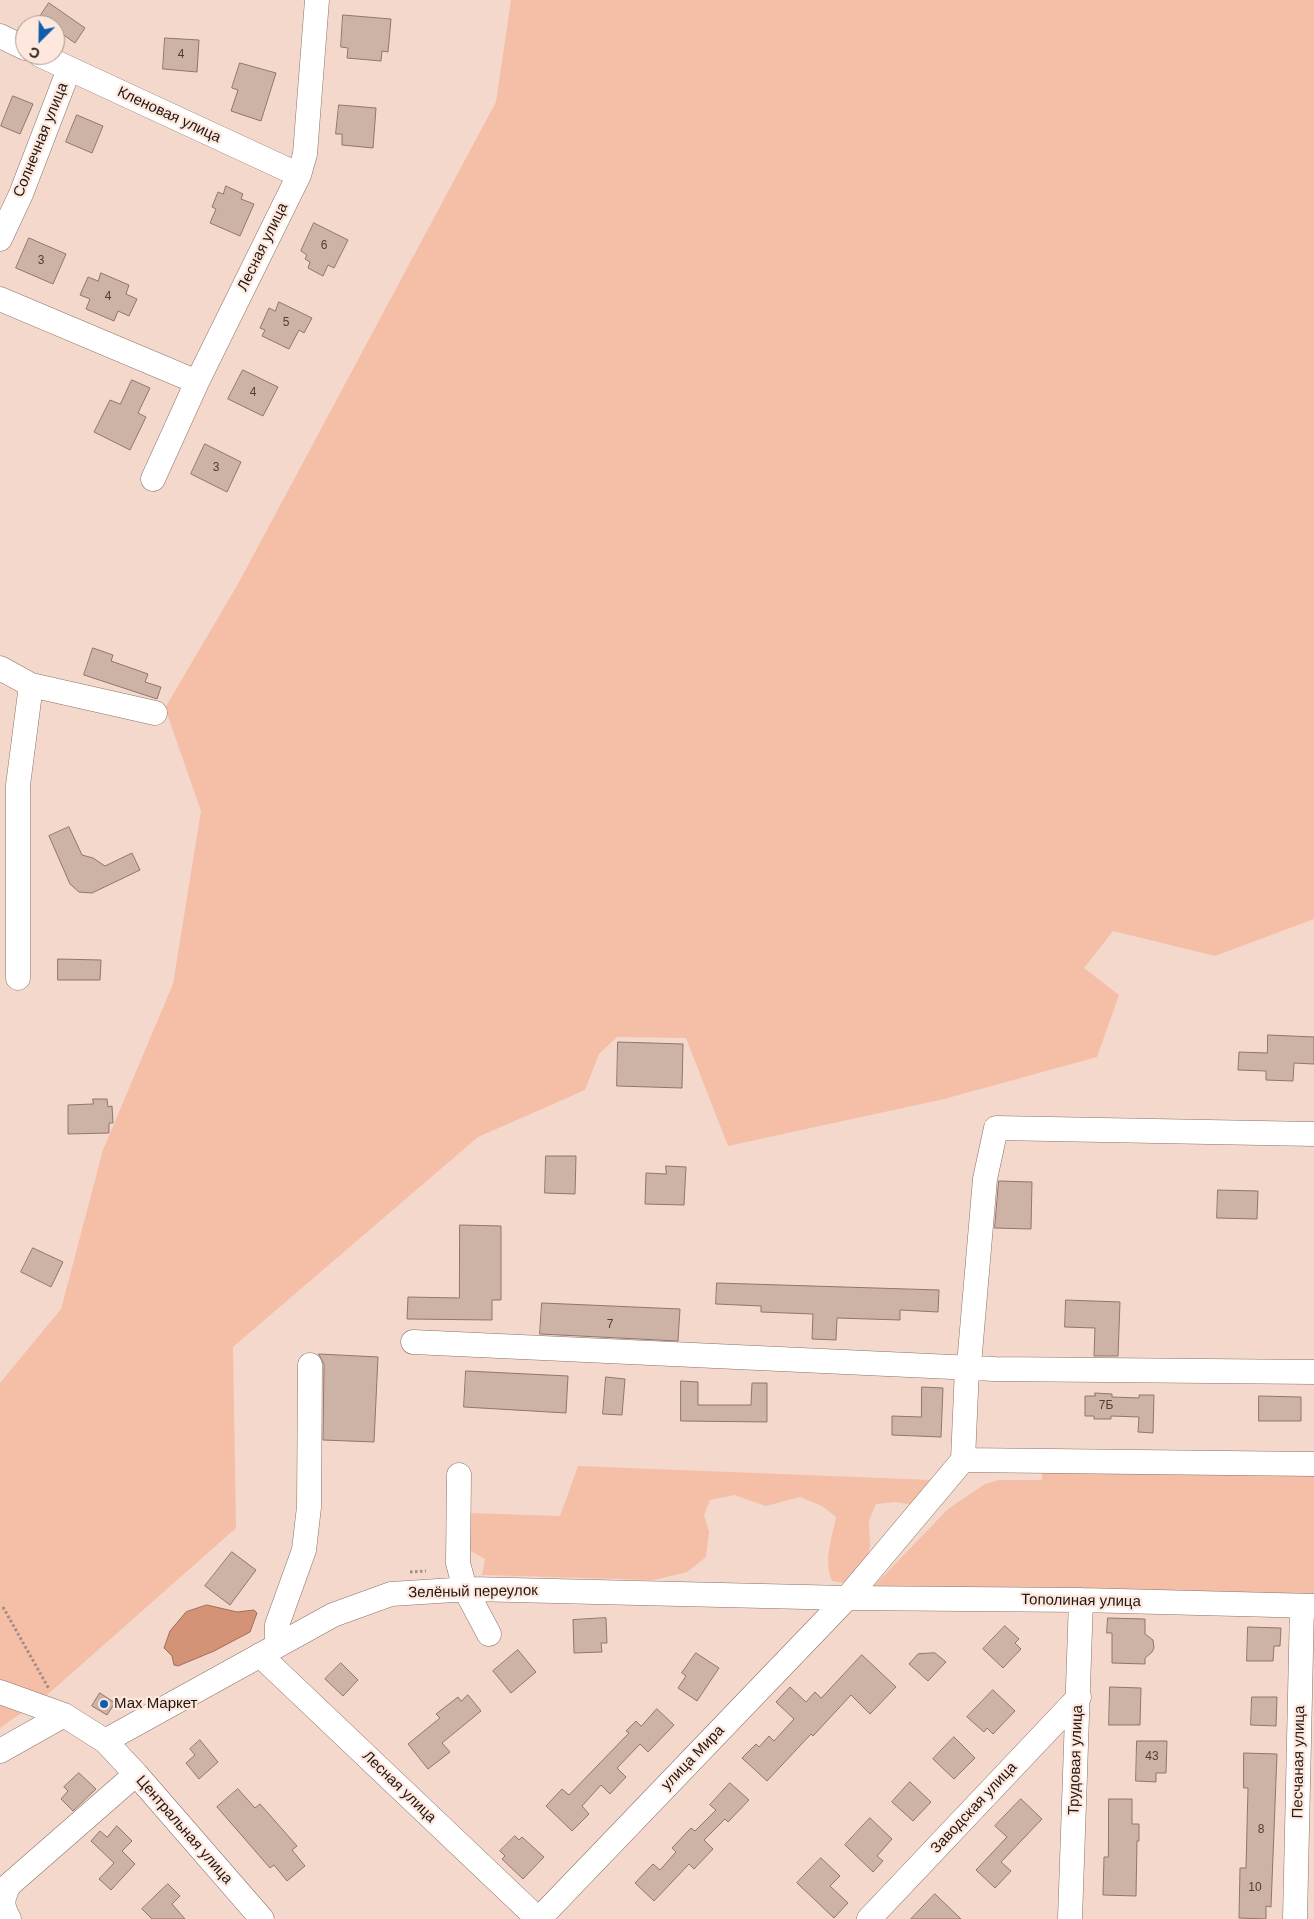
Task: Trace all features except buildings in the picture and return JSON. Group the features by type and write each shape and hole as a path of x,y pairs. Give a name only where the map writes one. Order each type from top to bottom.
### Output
{"street":[{"name":"Лесная улица","path":"153,479 197,382 299,175 305,154 317,0"},
{"path":"0,36 15,43"},
{"name":"Кленовая улица","path":"61,65 299,175"},
{"name":"Солнечная улица","path":"0,239 21,194 69,69"},
{"path":"0,299 197,382"},
{"path":"0,668 32,685 156,713"},
{"path":"18,978 18,785 32,685"},
{"path":"1314,1134 996,1128 985,1179 970,1353 967,1368 964,1460 1314,1464"},
{"path":"413,1342 967,1368 1314,1372"},
{"path":"269,1650 304,1550 309,1507 310,1365"},
{"name":"улица Мира","path":"539,1919 847,1598 964,1460"},
{"path":"459,1474 458,1563 465,1589 489,1634"},
{"name":"Зелёный переулок","path":"105,1742 333,1615 391,1594 465,1589 847,1598"},
{"name":"Тополиная улица","path":"847,1598 1081,1600 1308,1606"},
{"name":"Трудовая улица","path":"1070,1919 1081,1600"},
{"name":"Песчаная улица","path":"1295,1919 1306,1830 1308,1606"},
{"name":"Лесная улица","path":"269,1650 539,1919"},
{"name":"Центральная улица","path":"0,1692 64,1716 105,1742 136,1774 262,1919"},
{"name":"Заводская улица","path":"869,1919 1079,1697"},
{"path":"0,1751 64,1716"},
{"path":"9,1919 3,1907 4,1896 9,1885 136,1774"}],"path":[{"path":"4,1607 50,1690"}],"shaded area":[{"path":"511,0 1314,0 1314,919 1215,956 1113,931 1084,968 1119,995 1097,1057 944,1099 728,1146 686,1038 617,1037 599,1054 585,1090 478,1137 233,1347 236,1528 47,1695 0,1728 0,1383 61,1309 103,1150 173,984 201,811 165,708 238,584 496,102"},
{"path":"578,1466 931,1480 936,1483 915,1505 895,1502 876,1504 869,1521 870,1546 866,1563 850,1584 832,1581 829,1573 828,1557 836,1517 822,1506 800,1497 766,1506 734,1495 710,1500 704,1515 709,1532 706,1557 687,1572 654,1580 482,1575 485,1559 471,1551 464,1537 468,1513 560,1516"},
{"path":"1042,1469 1314,1473 1314,1597 871,1589 948,1509 985,1484 999,1480 1042,1480"},
{"path":"207,1605 237,1612 254,1610 257,1613 250,1632 214,1651 178,1666 174,1665 172,1656 164,1648 170,1631 186,1612"}],"place":[{"name":"Мах Маркет","path":"104,1704"}]}
